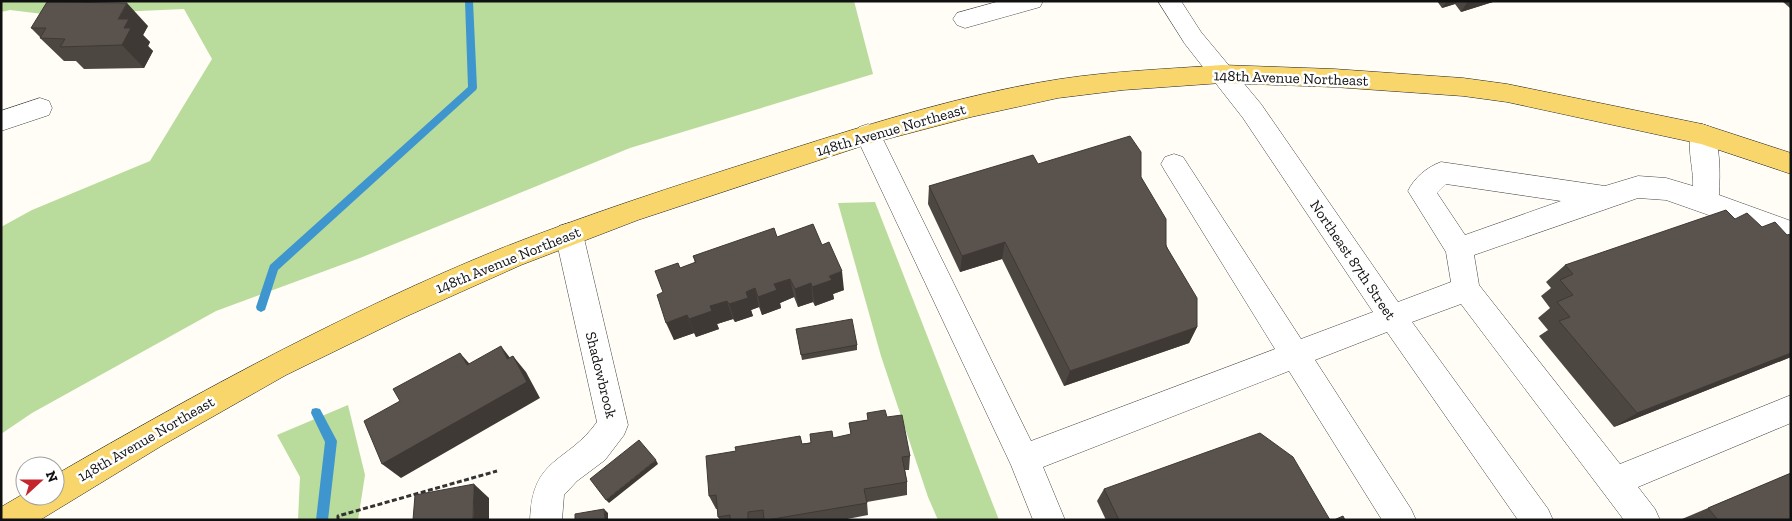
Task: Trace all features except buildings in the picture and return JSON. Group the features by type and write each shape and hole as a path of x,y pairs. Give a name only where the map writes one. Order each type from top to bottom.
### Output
{"main road":[{"name":"148th Avenue Northeast","path":"65,486 215,399 336,336 452,282 569,234 683,194 868,134 971,107 1058,90 1123,81 1222,74 1334,78 1463,88 1507,93 1702,134 1791,164"},
{"path":"10,520 33,506"}],"street":[{"path":"965,19 1032,1"},
{"name":"Northeast 87th Street","path":"1169,1 1222,74 1252,111 1392,317 1537,520"},
{"path":"1,121 40,108"},
{"path":"868,134 1024,459 1049,520"},
{"path":"1702,134 1707,172 1706,201"},
{"path":"1174,164 1400,520"},
{"path":"1605,197 1440,174 1421,191 1459,248 1466,289 1644,520"},
{"path":"1459,248 1605,197 1638,188 1666,189 1706,201 1791,232"},
{"name":"Shadowbrook","path":"546,520 545,503 557,476 595,449 613,425 569,234"},
{"path":"1024,459 1466,289"},
{"path":"1615,481 1791,409"}],"path":[{"path":"338,520 338,516 497,471"}],"green space":[{"path":"1,1 854,1 873,74 630,148 360,258 216,311 32,413 1,434 1,227 32,210 150,161 212,59 184,9 51,15 10,10 1,12"},
{"path":"875,202 999,520 938,520 928,497 881,356 838,203"},
{"path":"348,405 365,475 358,520 298,520 300,477 277,435"}],"waterway":[{"path":"261,307 274,268 473,88 469,1"},
{"path":"316,413 331,441 322,520"}]}
